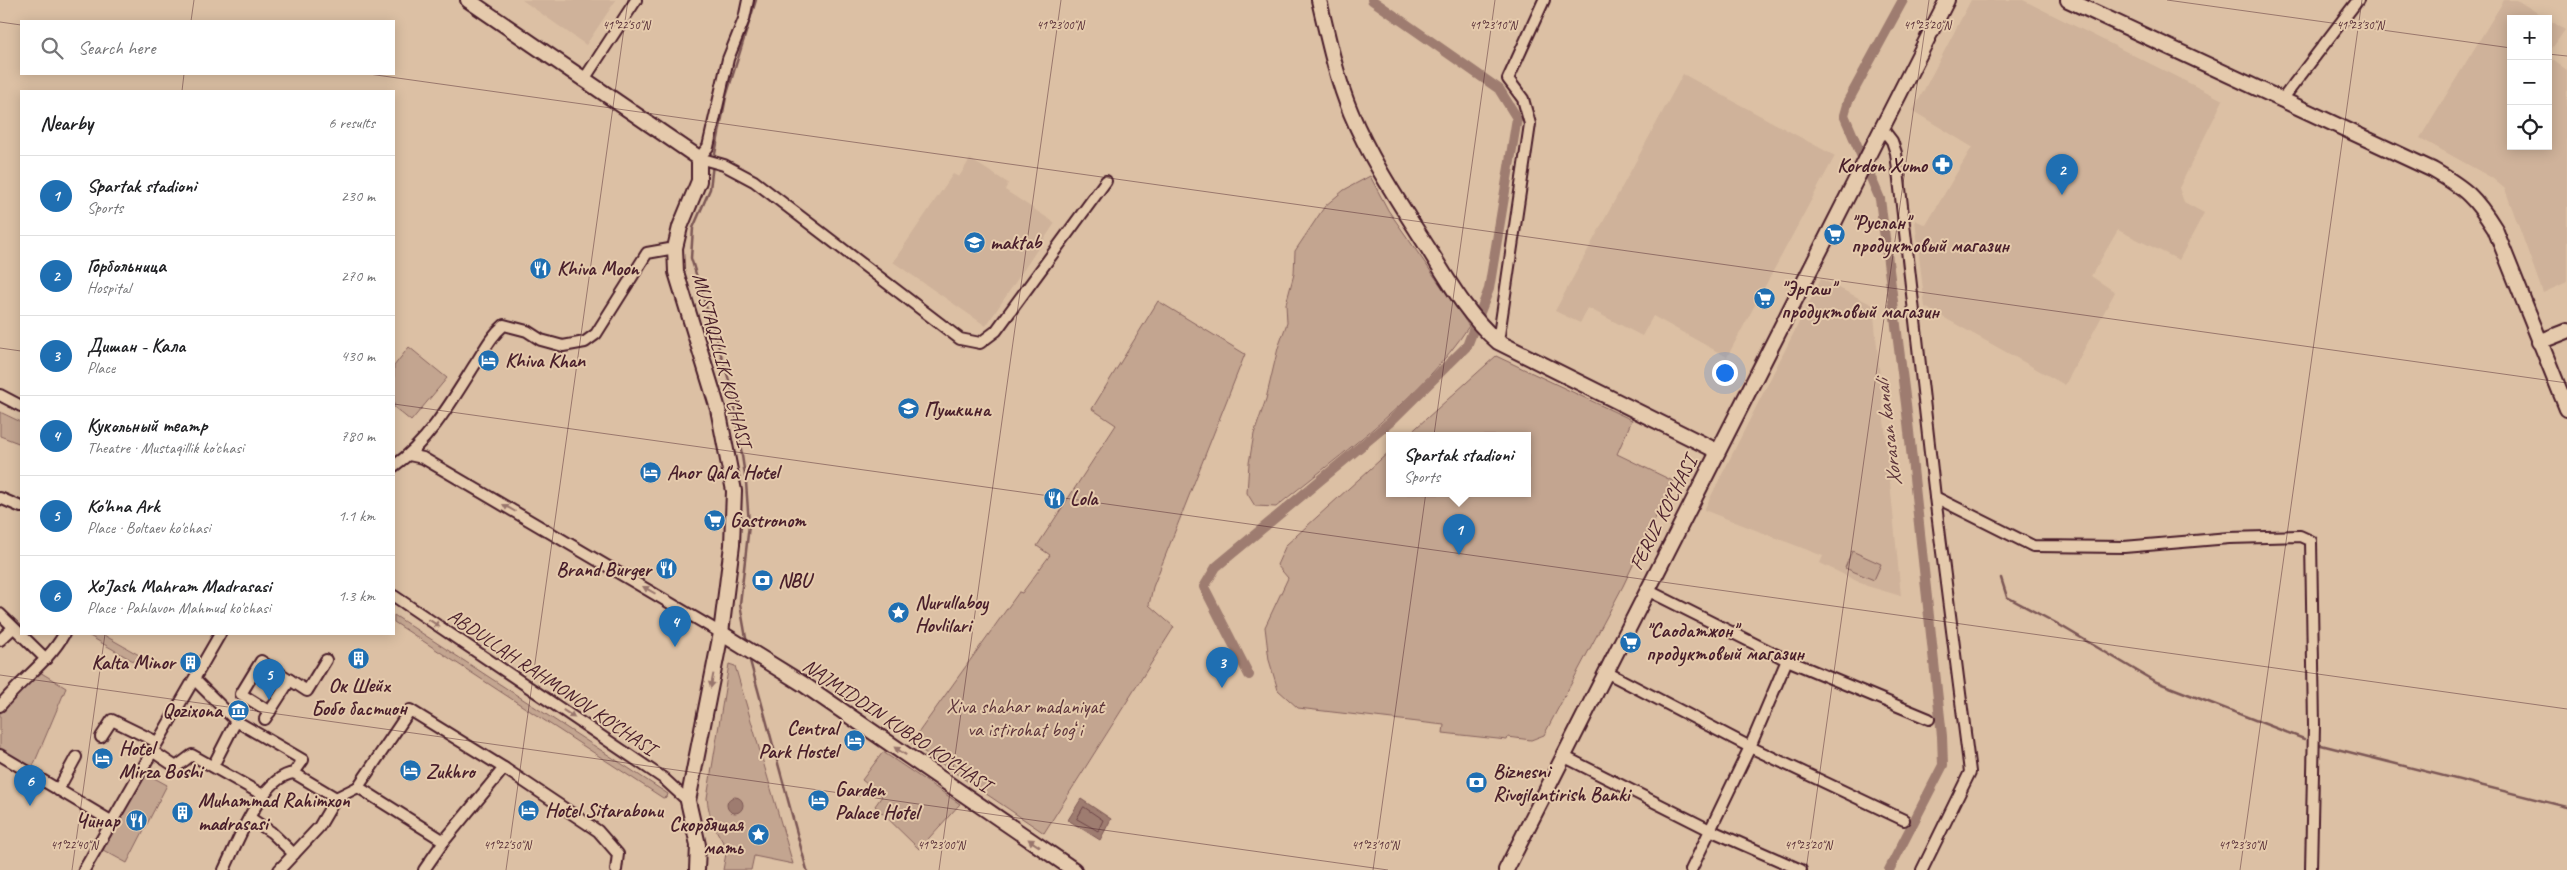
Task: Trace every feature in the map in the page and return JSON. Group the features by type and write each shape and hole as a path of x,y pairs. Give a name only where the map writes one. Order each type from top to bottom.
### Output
{"main road":[{"path":"468,0 583,81 703,159"},
{"path":"1318,0 1331,51 1351,113 1380,172 1462,303 1485,331 1498,342 1717,451"},
{"name":"FERUZ KO'CHASI","path":"1506,870 1947,0"},
{"path":"2068,0 2281,101 2434,170 2458,185 2478,202 2495,229 2567,410"},
{"name":"MUSTAQILLIK KO'CHASI","path":"697,870 698,845 688,801 721,633 732,545 734,491 718,409 676,272 675,248 680,227 700,181 703,159"},
{"path":"2539,342 2567,331"},
{"name":"NAJMIDDIN KUBRO KO'CHASI","path":"721,633 754,653 1074,870"}],"street":[{"path":"583,81 636,0"},
{"path":"748,0 744,19 728,59 708,147 703,159 722,164 754,181 960,338 980,343 996,332 1106,181"},
{"path":"1498,342 1530,124 1523,99 1508,79 1544,0"},
{"path":"2281,101 2358,0"},
{"path":"1882,128 1892,141 1896,153 1935,497 1970,772 1922,870"},
{"path":"395,465 409,455 437,421 492,335 504,326 528,331 542,340 563,346 585,342 596,334 647,254 675,248"},
{"path":"0,395 20,405"},
{"path":"409,455 423,458 721,633"},
{"path":"1935,497 2034,546 2124,547 2229,538 2300,536 2311,540 2314,716 2311,870"},
{"path":"0,498 20,507"},
{"path":"1647,590 1788,660 1929,718"},
{"name":"ABDULLAH RAHMONOV KO'CHASI","path":"395,597 663,778 688,801"},
{"path":"0,614 20,634"},
{"path":"0,640 14,628"},
{"path":"21,635 46,659"},
{"path":"0,706 57,648 64,635"},
{"path":"84,870 219,635"},
{"path":"294,773 302,760 262,722 241,694 261,662 307,691 326,660"},
{"path":"1691,870 1750,747 1788,660"},
{"path":"1606,672 1750,747 1904,820"},
{"path":"195,680 236,720 262,722"},
{"path":"262,722 290,680"},
{"path":"279,870 319,826 336,798 358,787 410,710 504,768 598,830 618,854 616,870"},
{"path":"101,737 112,720 154,747 176,767 192,755 263,795"},
{"path":"213,766 236,720"},
{"path":"0,755 112,821"},
{"path":"1563,756 1710,830 1801,870"},
{"path":"58,790 76,757"},
{"path":"424,870 444,841 504,768"},
{"path":"224,870 263,795 286,774 294,773 336,798"},
{"path":"358,787 444,841"},
{"path":"250,818 271,832 294,854"}],"shaded area":[{"path":"522,0 616,0 586,45"},
{"path":"1971,0 2023,0 2223,100 2179,188 2184,202 2204,213 2179,260 2118,230 2091,276 2115,292 2065,385 1925,307 1915,220 1926,225 1972,147 1913,111"},
{"path":"2504,0 2517,0 2541,15 2507,15 2507,150 2552,150 2552,60 2567,70 2567,282 2543,293 2505,189 2492,178 2420,138"},
{"path":"2552,22 2565,30 2552,48"},
{"path":"1683,74 1835,156 1727,357 1653,316 1642,336 1588,308 1580,323 1555,311"},
{"name":"maktab","path":"970,159 1008,183 1005,190 1055,223 986,326 893,262 953,174 959,177"},
{"path":"1821,279 1873,305 1901,596 1867,586 1820,563 1823,556 1704,510"}],"green space":[{"path":"1370,176 1388,210 1469,326 1450,352 1405,401 1354,445 1276,507 1255,506 1247,493 1249,463 1254,434 1266,399 1278,348 1287,323 1286,304 1294,274 1295,251 1325,206 1344,190"},
{"name":"Xiva shahar madaniyat va istirohat bogʻi","path":"1158,301 1245,354 1153,587 1149,605 1174,627 1044,833 911,743 1019,592 1022,593 1050,555 1037,546 1116,425 1092,409"},
{"path":"409,347 447,378 411,421 395,408 395,365"},
{"path":"1496,356 1632,420 1617,454 1673,481 1623,586 1544,735 1531,740 1508,737 1507,740 1443,733 1444,725 1298,708 1278,690 1269,660 1265,627 1288,578 1277,565 1286,545 1386,455 1386,497 1531,497 1531,432 1411,432"},
{"path":"0,412 20,422 20,444 0,436"},
{"path":"1852,551 1881,564 1874,580 1845,568"},
{"path":"395,616 668,794 667,797 663,798 395,623"},
{"path":"88,635 104,635 153,663 149,670"},
{"path":"729,664 735,666 793,864 754,856 751,870 723,870 727,848 709,812 707,798"},
{"path":"35,669 66,688 31,771 0,752 0,709"},
{"path":"883,752 960,804 919,849 875,806 882,796 862,780"},
{"path":"145,773 167,785 127,863 103,850"}],"water":[{"path":"732,797 738,797 743,802 741,811 732,813 727,808 727,802"},
{"path":"1081,799 1111,819 1100,840 1068,820"}],"waterway":[{"path":"714,159 726,97 756,0"},
{"path":"1249,675 1204,587 1216,567 1389,423 1467,346 1489,289 1517,118 1499,89 1372,0"},
{"name":"Xorasan kanali","path":"1889,870 1943,765 1942,736 1906,404 1880,199 1844,115 1848,101 1903,0"},
{"path":"713,164 710,189 693,228 691,258 732,390 746,482 749,525 740,604 747,644"},
{"path":"2001,578 2007,597 2056,623 2154,681 2304,739"},
{"path":"749,657 807,870"},
{"path":"2321,745 2567,807"}],"place":[{"name":"Kordon Xumo","path":"1943,165"},
{"name":"Горбольница","path":"2062,195"},
{"name":"\"Руслан\" продуктовый магазин","path":"1835,234"},
{"name":"maktab","path":"974,242"},
{"name":"Khiva Moon","path":"541,268"},
{"name":"\"Эргаш\" продуктовый магазин","path":"1765,299"},
{"name":"Khiva Khan","path":"489,360"},
{"name":"Пушкина","path":"908,409"},
{"name":"Anor Qal'a Hotel","path":"651,472"},
{"name":"Lola","path":"1054,498"},
{"name":"Gastronom","path":"714,520"},
{"name":"Spartak stadioni","path":"1459,555"},
{"name":"Brand Burger","path":"667,569"},
{"name":"NBU","path":"762,580"},
{"name":"Nurullaboy Hovlilari","path":"899,613"},
{"name":"\"Саодатжон\" продуктовый магазин","path":"1630,642"},
{"name":"Кукольный театр","path":"675,647"},
{"name":"Ок Шейх Бобо бастион","path":"359,659"},
{"name":"Kalta Minor","path":"191,662"},
{"name":"Дишан - Кала","path":"1222,688"},
{"name":"Ko'hna Ark","path":"269,700"},
{"name":"Qozixona","path":"238,710"},
{"name":"Central Park Hostel","path":"854,740"},
{"name":"Hotel Mirza Boshi","path":"103,759"},
{"name":"Zukhro","path":"410,771"},
{"name":"Biznesni Rivojlantirish Banki","path":"1477,783"},
{"name":"Garden Palace Hotel","path":"819,801"},
{"name":"Xo'Jash Mahram Madrasasi","path":"30,806"},
{"name":"Hotel Sitarabonu","path":"529,810"},
{"name":"Muhammad Rahimxon madrasasi","path":"182,812"},
{"name":"Чинар","path":"136,820"},
{"name":"Скорбящая мать","path":"759,835"}]}
